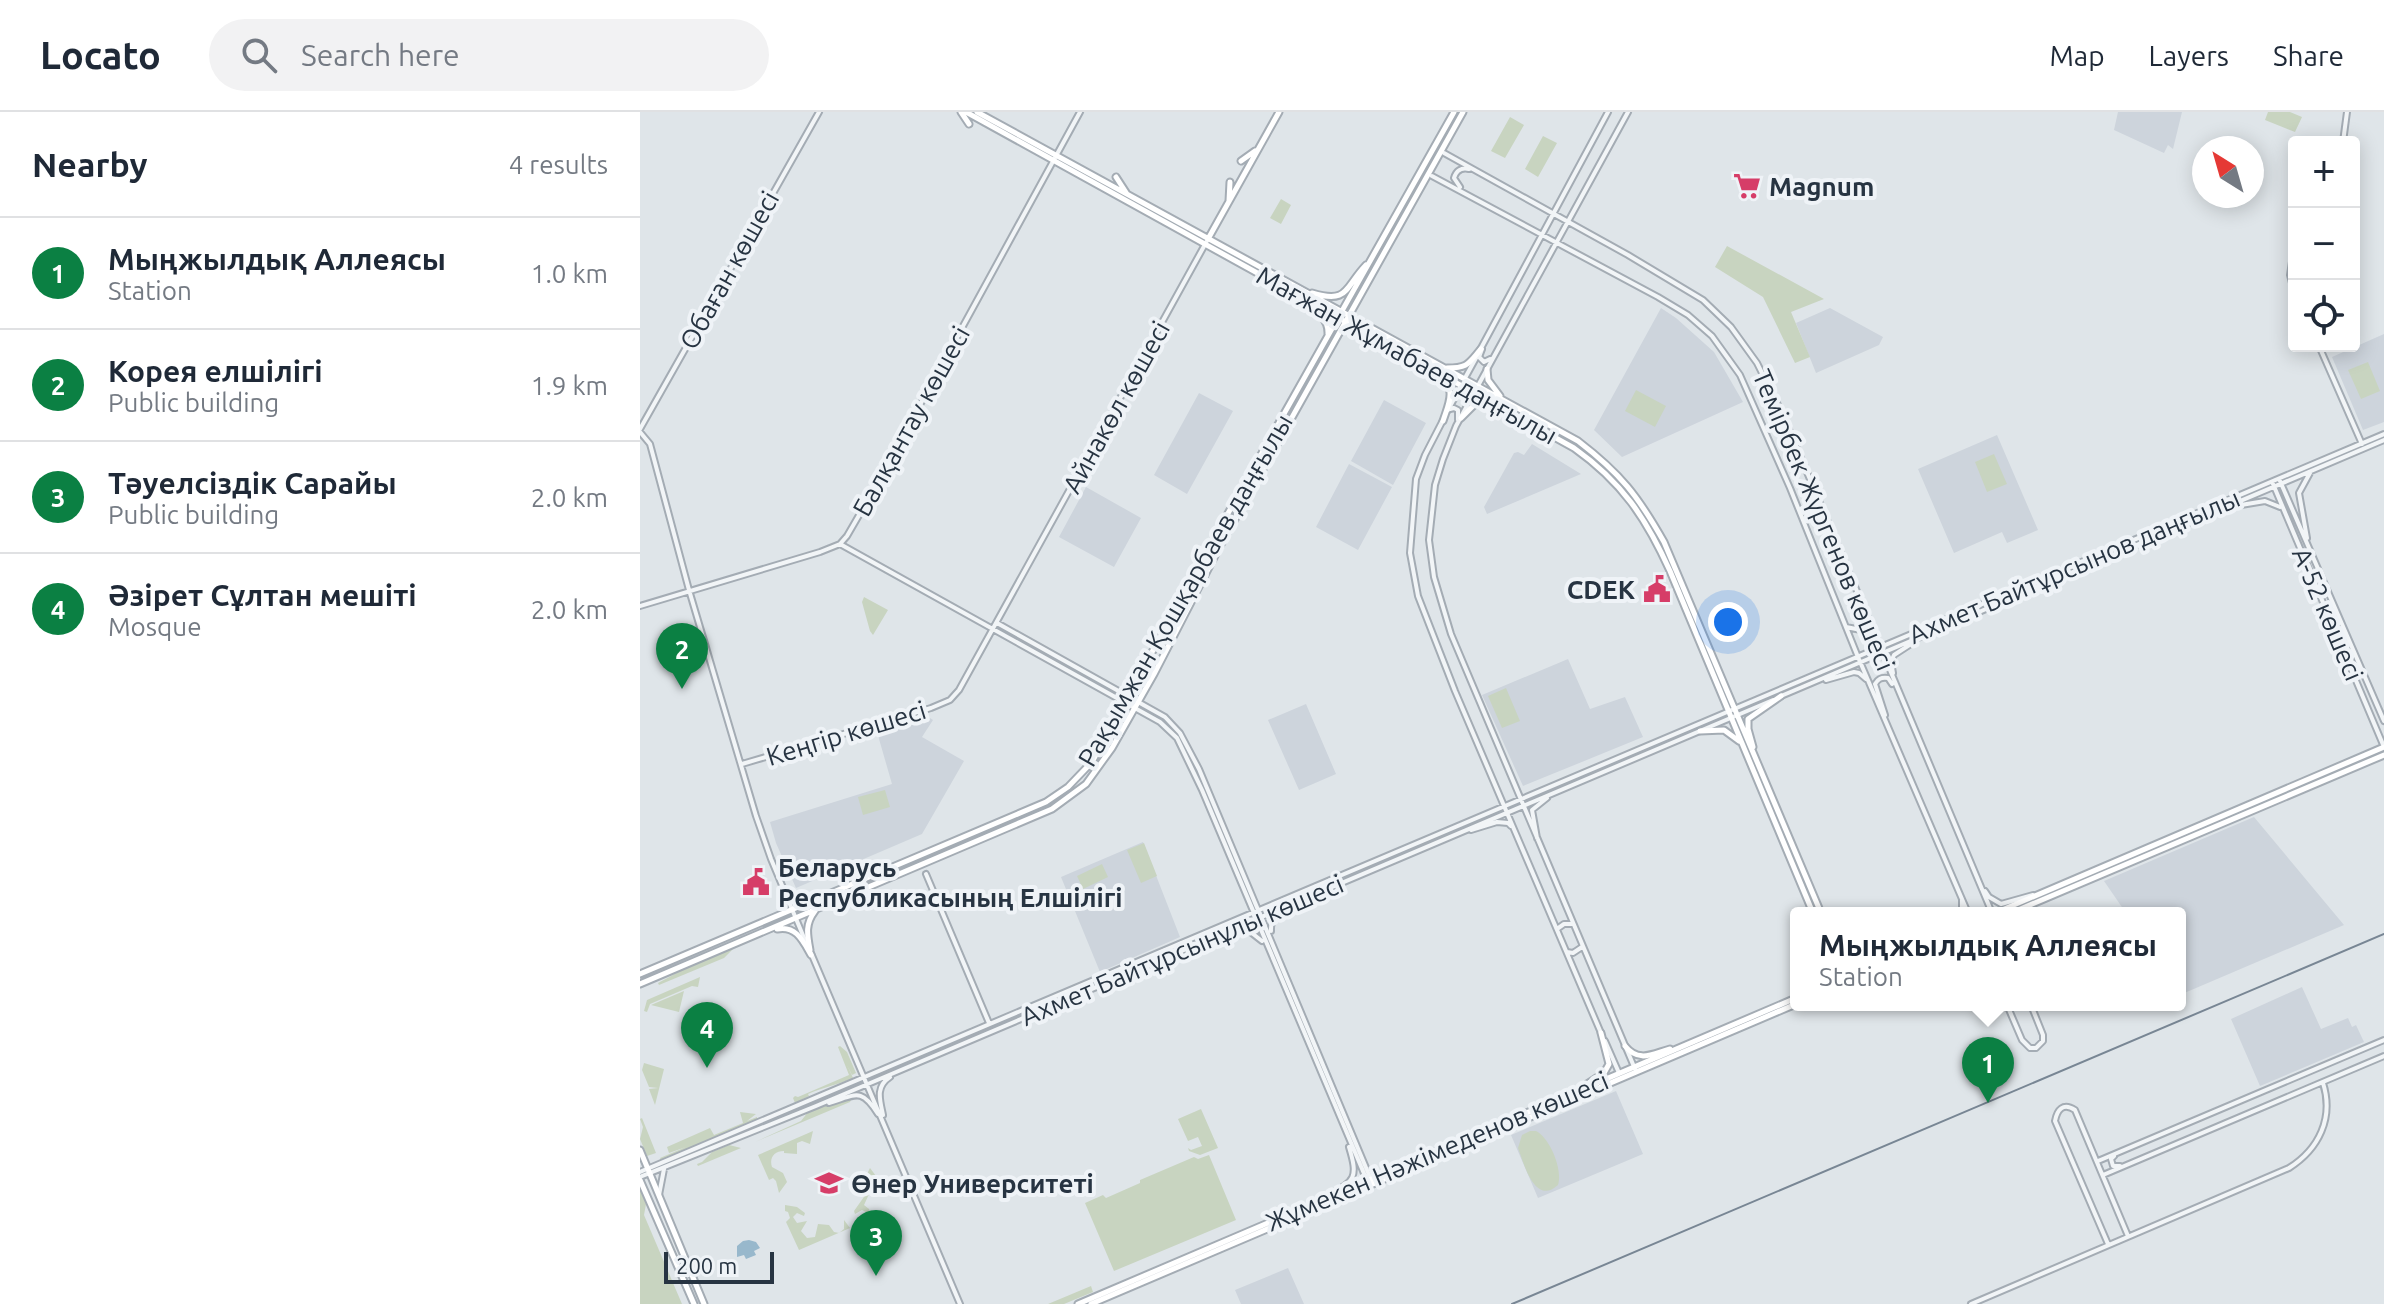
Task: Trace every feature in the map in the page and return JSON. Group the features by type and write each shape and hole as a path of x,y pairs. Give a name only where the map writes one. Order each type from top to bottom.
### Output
{"main road":[{"path":"964,112 969,124"},
{"name":"Мағжан Жұмабаев даңғылы","path":"964,112 1128,195 1286,288 1444,368 1474,393 1576,449 1597,464 1626,493 1658,545 1733,714"},
{"name":"Мағжан Жұмабаев даңғылы","path":"977,112 1207,241 1302,290 1332,311"},
{"name":"Айнакөл көшесі","path":"1207,241 1279,112"},
{"name":"Рақымжан Қошқарбаев даңғылы","path":"757,934 1052,809 1078,791 1093,775 1136,706 1374,255 1454,112"},
{"name":"Рақымжан Қошқарбаев даңғылы","path":"640,974 1046,802 1079,777 1092,762 1127,701 1327,337 1343,317 1463,112"},
{"path":"1241,161 1259,148"},
{"path":"1116,177 1128,195"},
{"path":"1229,202 1230,182"},
{"path":"1302,290 1331,298 1341,296 1374,255"},
{"path":"1286,288 1298,301 1322,315 1328,325 1327,337"},
{"name":"Мағжан Жұмабаев даңғылы","path":"1343,317 1417,361 1478,386 1578,441 1616,472 1635,494 1664,542 1733,714"},
{"path":"1444,368 1457,369 1468,365 1482,348"},
{"path":"1417,361 1450,388 1450,401 1443,421"},
{"path":"1487,369 1488,380 1503,400"},
{"path":"1461,418 1477,402 1506,410"},
{"path":"1754,756 1748,719 1781,696"},
{"path":"1733,714 1741,743 1810,907"},
{"path":"1733,714 1818,907"},
{"path":"1700,731 1724,730 1741,743"},
{"path":"2008,907 2384,747"},
{"path":"2025,907 2384,755"},
{"path":"811,955 807,928 809,918 815,911"},
{"path":"640,984 743,939 784,927 800,936 811,955"},
{"name":"Жұмекен Нәжімеденов көшесі","path":"1635,1070 1790,1001"},
{"name":"Жұмекен Нәжімеденов көшесі","path":"1078,1304 1790,1006"},
{"path":"1578,1090 1608,1068 1601,1033"},
{"path":"1625,1046 1634,1055 1642,1057 1679,1048"},
{"name":"Жұмекен Нәжімеденов көшесі","path":"1091,1304 1578,1090 1620,1076"},
{"path":"640,1150 704,1304"},
{"path":"640,1176 694,1304"}],"street":[{"name":"Обаған көшесі","path":"819,112 640,430 650,444 689,590 771,859 885,1126"},
{"name":"Балқантау көшесі","path":"640,606 840,544 869,498 1080,112"},
{"path":"1608,112 1425,455 1416,479 1410,553 1418,596 1434,642 1620,1076"},
{"path":"2344,136 2347,112"},
{"path":"1456,426 1628,113"},
{"name":"Темірбек Жүргенов көшесі","path":"1444,153 1703,300 1742,340 1778,405 1991,907"},
{"path":"1470,195 1457,185 1454,178 1465,168 1475,171"},
{"name":"Темірбек Жүргенов көшесі","path":"1432,176 1688,315 1712,336 1725,353 1740,375 1786,480 1859,660 1961,893 1964,907"},
{"name":"Айнакөл көшесі","path":"950,700 959,690 1207,241"},
{"path":"1482,348 1479,357 1484,362 1491,359 1498,349"},
{"path":"2321,352 2362,444"},
{"path":"1447,413 1453,408 1458,410 1459,416 1435,485 1429,540 1434,577 1451,634 1635,1070"},
{"name":"Ахмет Байтұрсынов даңғылы","path":"1881,650 1926,635 2384,437"},
{"name":"Ахмет Байтұрсынов даңғылы","path":"2280,481 2311,471 2384,437"},
{"path":"2306,540 2299,493 2311,471"},
{"name":"А-52 көшесі","path":"2280,481 2384,721"},
{"name":"Ахмет Байтұрсынов даңғылы","path":"1722,719 2229,506 2273,484"},
{"name":"А-52 көшесі","path":"2273,484 2384,747"},
{"path":"2229,506 2265,501 2282,508"},
{"path":"840,544 1136,706 1168,729 1182,747 1344,1129 1370,1182"},
{"path":"1846,627 1861,630 1867,617"},
{"path":"996,622 1127,701"},
{"path":"1893,678 1891,662 1894,655 1926,635"},
{"name":"Ахмет Байтұрсынов даңғылы","path":"1733,714 1859,660"},
{"path":"1816,681 1854,672 1869,682"},
{"path":"1885,721 1875,684 1880,678 1891,681 1907,714"},
{"name":"Кеңгір көшесі","path":"742,764 950,700"},
{"path":"1136,706 1165,717 1188,744 1370,1182"},
{"name":"Ахмет Байтұрсынұлы көшесі","path":"1260,914 1722,719"},
{"name":"Ахмет Байтұрсынұлы көшесі","path":"1521,804 1700,731 1722,719"},
{"path":"1537,840 1532,810 1555,792"},
{"name":"Ахмет Байтұрсынұлы көшесі","path":"640,1176 989,1024 1254,916 1306,898 1506,810"},
{"path":"1464,831 1502,822 1515,830"},
{"path":"926,874 991,1031"},
{"path":"1979,883 1989,897 2001,904 2037,895"},
{"path":"1280,960 1270,928 1271,921 1276,914 1295,907 1306,898"},
{"name":"Ахмет Байтұрсынұлы көшесі","path":"649,1172 664,1169 816,1106 1202,942 1254,916"},
{"path":"1557,929 1564,924 1572,924"},
{"path":"1202,942 1248,930 1260,938 1269,953"},
{"path":"1567,952 1573,953 1582,947"},
{"path":"2010,1011 2022,1040 2030,1048 2036,1048 2043,1041 2043,1035 2033,1011"},
{"path":"2098,1161 2384,1040"},
{"path":"2103,1175 2384,1056"},
{"path":"885,1126 879,1096 881,1084 916,1063"},
{"path":"1971,1304 2289,1168 2315,1145 2325,1124 2328,1101 2323,1083"},
{"path":"816,1106 854,1095 863,1095 869,1101 885,1126 960,1304"},
{"path":"2108,1244 2055,1121 2061,1107 2075,1110 2128,1236"},
{"path":"1320,1201 1350,1183 1355,1172 1344,1129"},
{"path":"2119,1152 2111,1159 2113,1166 2127,1165"},
{"path":"659,1197 664,1169"}],"shaded area":[{"path":"2118,112 2182,112 2173,149 2168,145 2164,153 2114,130"},
{"path":"1661,308 1714,352 1743,402 1622,457 1594,430"},
{"path":"1830,308 1883,337 1879,345 1816,373 1796,323"},
{"path":"2384,334 2384,422 2363,430 2332,357 2343,352 2360,352 2360,345"},
{"path":"1199,393 1233,411 1187,494 1154,475"},
{"path":"1384,400 1426,423 1393,485 1351,461"},
{"path":"1997,435 2038,530 2007,543 2002,532 1954,553 1918,469"},
{"path":"1532,444 1581,474 1487,514 1484,507 1514,453 1524,455"},
{"path":"1349,464 1392,487 1358,550 1316,527"},
{"path":"1086,487 1141,518 1114,567 1059,537"},
{"path":"1568,659 1590,709 1625,697 1643,737 1523,786 1482,695"},
{"path":"1306,704 1336,774 1299,790 1268,720"},
{"path":"927,716 933,720 922,737 964,761 922,834 796,888 770,822 892,784 877,732"},
{"path":"2254,817 2344,925 2186,992 2186,907 2122,907 2104,881"},
{"path":"1143,842 1180,937 1100,972 1061,877"},
{"path":"2302,987 2321,1029 2348,1018 2352,1027 2356,1025 2364,1042 2260,1086 2231,1019"},
{"path":"1616,1091 1643,1154 1538,1198 1511,1135"},
{"path":"1288,1268 1304,1304 1241,1304 1235,1290"}],"green space":[{"path":"2268,112 2290,112 2302,117 2295,132 2265,120"},
{"path":"1510,117 1524,125 1505,158 1491,151"},
{"path":"1543,136 1557,143 1538,177 1525,169"},
{"path":"1281,199 1291,205 1281,224 1270,218"},
{"path":"1727,246 1824,299 1791,312 1810,357 1795,363 1763,297 1715,267"},
{"path":"2368,362 2380,391 2361,399 2348,370"},
{"path":"1636,390 1666,406 1655,427 1625,411"},
{"path":"1994,454 2007,484 1987,492 1975,462"},
{"path":"864,597 888,610 873,635 862,602"},
{"path":"1506,688 1520,721 1502,728 1488,696"},
{"path":"885,790 890,807 863,815 858,797"},
{"path":"1144,843 1157,876 1141,883 1127,850"},
{"path":"1102,864 1108,877 1083,889 1077,876"},
{"path":"734,948 724,958 658,983 688,967"},
{"path":"700,977 698,987 692,986 650,1004 647,1012 644,1011 647,1000"},
{"path":"684,991 679,1012 651,1005"},
{"path":"840,1046 847,1052 856,1073 852,1075 847,1065 853,1078 808,1094 795,1103 795,1096 849,1075"},
{"path":"644,1063 664,1069 655,1105 649,1089 658,1088 649,1087 642,1070"},
{"path":"853,1096 850,1102 755,1142 801,1121 808,1112"},
{"path":"1201,1109 1218,1148 1200,1155 1189,1151 1188,1148 1191,1150 1202,1146 1198,1137 1188,1141 1178,1119"},
{"path":"740,1112 756,1114 747,1121 757,1119 661,1161 660,1158 686,1147 669,1153 667,1147 710,1128 714,1135 743,1123"},
{"path":"642,1118 656,1153 647,1156 640,1139"},
{"path":"813,1131 810,1144 797,1143 797,1154 784,1151 773,1156 772,1167 783,1173 787,1182 779,1193 776,1181 773,1178 769,1180 758,1155"},
{"path":"1536,1131 1546,1140 1557,1163 1558,1185 1550,1190 1537,1187 1527,1172 1518,1148 1522,1135"},
{"path":"729,1145 741,1148 698,1166 712,1152"},
{"path":"1209,1155 1236,1220 1114,1271 1085,1203 1103,1195 1106,1198 1194,1157 1198,1159"},
{"path":"870,1168 876,1176 872,1178 864,1205 873,1220 861,1224 856,1218 864,1220 866,1212 862,1210 855,1214 854,1211 866,1194 866,1176"},
{"path":"640,1189 646,1204 644,1215 682,1304 640,1304"},
{"path":"785,1205 797,1207 805,1213 804,1216 797,1213 793,1217 797,1223 807,1221 801,1231 807,1238 815,1237 818,1224 829,1225 839,1233 799,1250 786,1222 790,1218"},
{"path":"1091,1286 1093,1292 1064,1304 1048,1304"}],"water":[{"path":"749,1240 756,1242 760,1248 754,1251 756,1255 746,1259 744,1255 737,1257 737,1246"}],"tram line":[{"path":"1512,1304 2384,934"}],"place":[{"name":"Magnum","path":"1747,186"},
{"name":"CDEK","path":"1657,589"},
{"name":"Корея елшілігі","path":"682,689"},
{"name":"Беларусь Республикасының Елшілігі","path":"756,882"},
{"name":"Әзірет Сұлтан мешіті","path":"707,1068"},
{"name":"Мыңжылдық Аллеясы","path":"1988,1103"},
{"name":"Өнер Университеті","path":"829,1183"},
{"name":"Тәуелсіздік Сарайы","path":"876,1276"}]}
